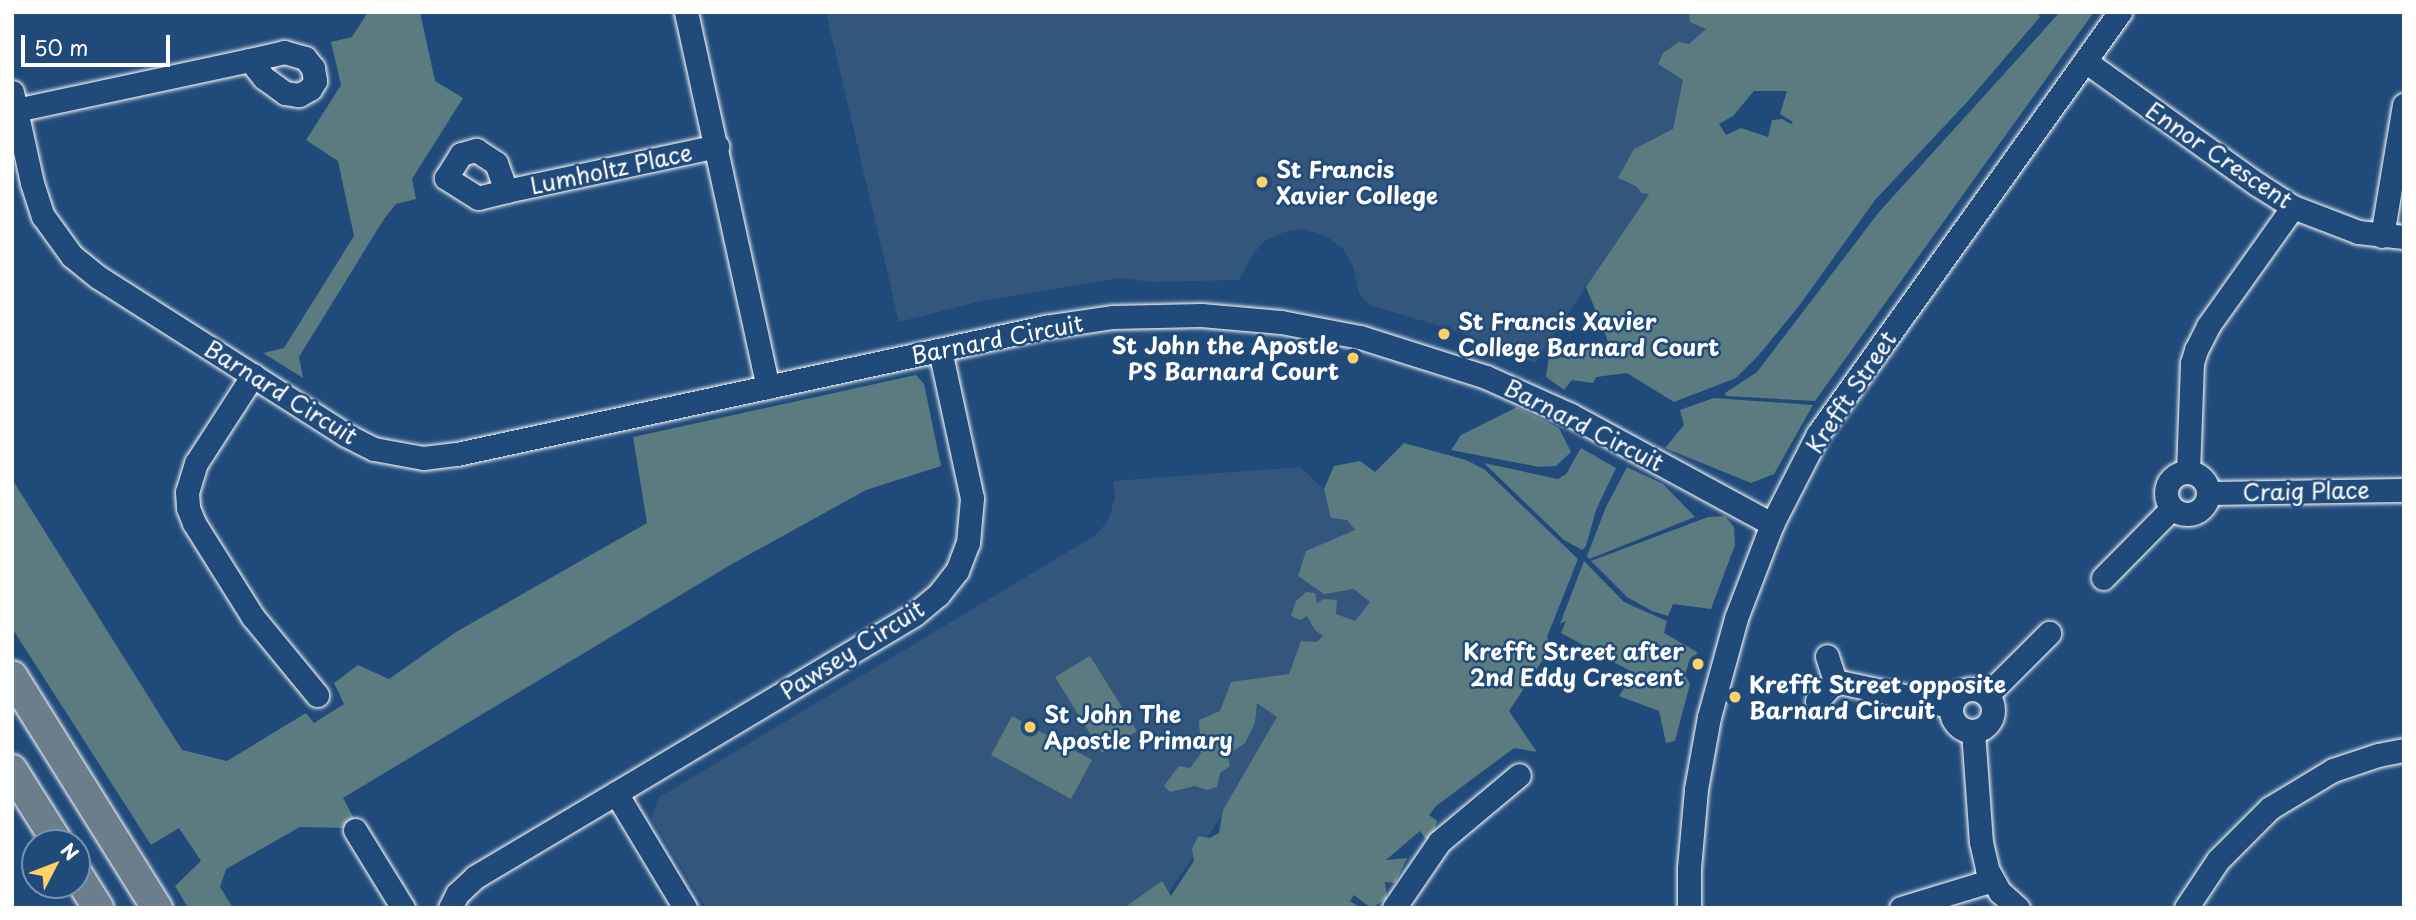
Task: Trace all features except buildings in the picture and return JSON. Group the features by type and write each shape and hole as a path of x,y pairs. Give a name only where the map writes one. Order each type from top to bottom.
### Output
{"main road":[{"path":"12,676 152,900"},
{"path":"12,770 49,829"}],"street":[{"path":"686,12 768,387"},
{"name":"Krefft Street","path":"1689,908 1689,868 1696,789 1723,661 1736,618 1772,524 1818,433 2120,12"},
{"path":"14,101 250,60"},
{"name":"Ennor Crescent","path":"2085,61 2293,207 2358,232 2393,237"},
{"name":"Barnard Circuit","path":"14,101 32,183 43,216 72,256 98,278 346,435 374,449 423,457 457,454 1045,327 1113,317 1201,315 1281,322 1360,337 1435,358 1486,377 1571,415 1772,524"},
{"path":"2393,237 2404,105"},
{"name":"Lumholtz Place","path":"506,191 717,146"},
{"path":"2188,472 2192,363 2196,350 2208,326 2293,207"},
{"name":"Pawsey Circuit","path":"450,908 457,894 475,877 903,621 938,595 963,558 973,513 940,350"},
{"path":"253,375 196,463 187,492 188,508 194,523 253,617 317,695"},
{"path":"2188,472 2202,478 2208,493 2202,508 2195,513 2179,513 2172,508 2165,493 2172,477 2188,472"},
{"name":"Craig Place","path":"2208,493 2404,490"},
{"path":"2103,578 2172,508"},
{"path":"1987,695 2049,633"},
{"path":"1827,656 1835,681"},
{"path":"1835,681 1951,706"},
{"path":"1817,701 1835,681"},
{"path":"1970,690 1987,695 1993,710 1988,725 1973,731 1959,727 1951,714 1955,698 1970,690"},
{"path":"1973,731 1981,842 1993,880 2018,908"},
{"path":"2186,908 2218,860 2270,808 2333,770 2378,755 2404,750"},
{"path":"1394,908 1440,842 1519,775"},
{"path":"616,793 685,908"},
{"path":"355,830 402,908"},
{"path":"1901,908 1993,880"}],"shaded area":[{"name":"St Francis Xavier College","path":"826,12 1750,12 1670,162 1535,363 1457,331 1369,305 1359,293 1353,266 1343,249 1326,236 1304,229 1284,232 1266,240 1253,254 1239,280 1151,282 1121,278 981,301 899,322"},
{"name":"St John The Apostle Primary","path":"1300,467 1414,571 1334,657 1157,908 706,908 652,819 658,798 1096,535 1109,519 1115,497 1113,481"}],"green space":[{"path":"368,12 420,12 435,81 463,98 412,179 416,199 396,204 384,219 299,357 303,378 263,353 284,348 354,236 338,161 306,140 341,85 331,42 352,37"},
{"path":"1689,12 2037,12 2040,17 1968,101 1875,200 1799,306 1736,378 1674,402 1627,373 1596,377 1593,383 1572,380 1564,390 1546,377 1549,356 1566,358 1575,351 1598,349 1608,341 1586,287 1649,194 1642,193 1636,186 1618,178 1634,149 1673,129 1683,80 1658,64 1663,53 1679,42 1689,44 1706,29 1690,22","holes":["1754,91 1787,91 1780,114 1793,122 1791,124 1782,119 1772,120 1768,137 1741,128 1726,135 1719,124 1733,116"]},
{"path":"2060,12 2094,12 1815,401 1726,396 1725,393 1757,372 1879,212"},
{"path":"916,375 924,384 941,466 866,490 732,564 343,798 355,820 346,828 300,827 226,869 220,887 233,908 188,908 175,886 201,861 179,828 151,845 12,628 12,479 182,750 227,761 306,713 314,723 344,704 334,683 358,665 389,679 456,632 647,523 633,437"},
{"path":"1714,398 1813,405 1774,474 1751,483 1665,448 1684,425 1680,410"},
{"path":"1517,407 1559,428 1571,452 1556,466 1539,467 1451,450 1461,435"},
{"path":"1404,443 1466,460 1484,469 1578,559 1547,637 1552,646 1509,711 1537,752 1514,748 1436,806 1429,815 1437,821 1434,832 1427,841 1420,831 1386,860 1407,858 1395,883 1385,882 1387,899 1371,908 1354,895 1350,901 1361,908 1124,908 1162,881 1171,896 1194,861 1192,849 1198,836 1210,838 1219,833 1223,810 1277,717 1257,703 1255,723 1245,743 1227,755 1230,766 1220,773 1217,787 1207,790 1195,786 1170,792 1164,786 1179,766 1190,768 1201,753 1199,720 1220,711 1231,682 1289,674 1301,641 1317,642 1323,636 1315,630 1307,616 1301,620 1291,616 1296,601 1306,592 1315,593 1317,603 1324,599 1337,600 1336,614 1355,621 1370,602 1354,589 1324,594 1298,576 1306,551 1355,530 1347,520 1331,518 1324,489 1334,466 1360,461 1375,472"},
{"path":"1581,448 1616,468 1596,510 1586,546 1582,550 1564,540 1484,463 1558,479 1566,474"},
{"path":"1627,467 1663,484 1695,517 1589,559 1587,556 1606,507"},
{"path":"1725,516 1734,527 1735,545 1711,609 1673,604 1668,616 1652,611 1627,597 1591,561 1708,517"},
{"path":"1584,561 1624,602 1667,621 1664,633 1697,652 1695,663 1689,662 1685,675 1690,684 1675,741 1666,743 1659,711 1619,696 1634,673 1561,633 1566,621 1560,624"},
{"path":"1090,656 1137,731 1102,753 1055,677"},
{"path":"1012,716 1092,760 1071,799 991,755"}],"place":[{"name":"St Francis Xavier College","path":"1262,182"},
{"name":"St Francis Xavier College Barnard Court","path":"1444,334"},
{"name":"St John the Apostle PS Barnard Court","path":"1353,358"},
{"name":"Krefft Street after 2nd Eddy Crescent","path":"1698,664"},
{"name":"Krefft Street opposite Barnard Circuit","path":"1735,697"},
{"name":"St John The Apostle Primary","path":"1030,727"}]}
